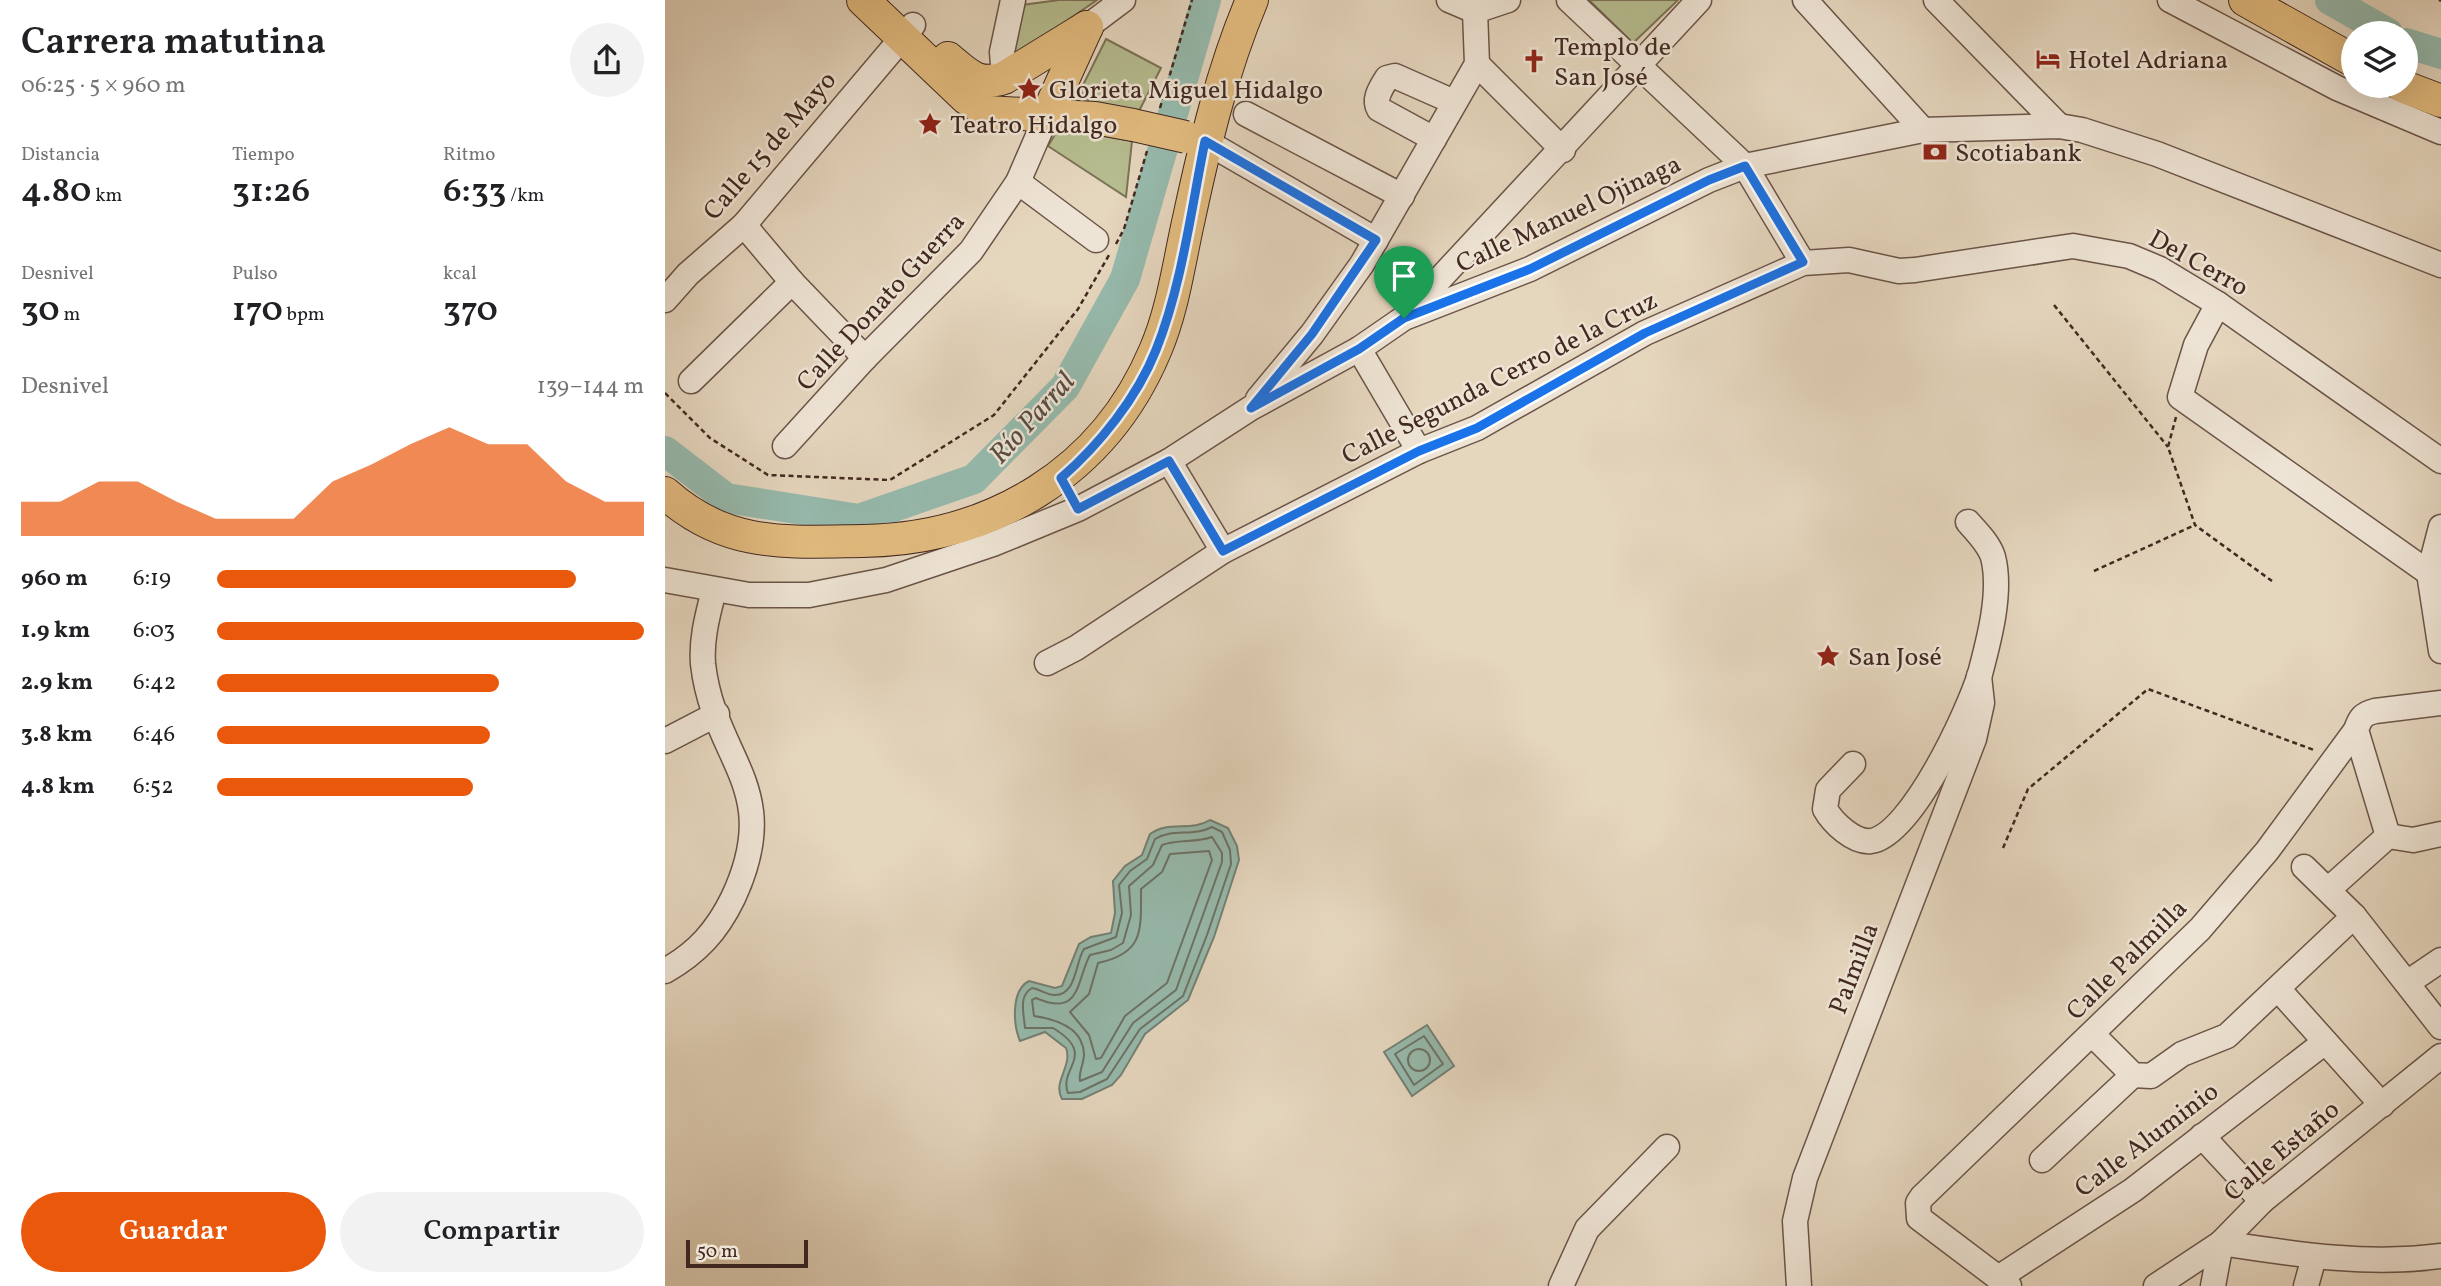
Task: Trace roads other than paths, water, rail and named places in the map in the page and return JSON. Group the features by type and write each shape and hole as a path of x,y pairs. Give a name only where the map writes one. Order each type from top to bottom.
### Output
{"main road":[{"path":"863,0 974,80 990,82 1017,70 1087,27"},
{"path":"884,0 976,106 987,112 1095,118 1196,139"},
{"path":"665,493 700,520 737,535 789,542 891,541 946,532 973,523 1026,499 1061,478 1091,448 1128,401 1156,349 1174,287 1196,139 1252,0"},
{"path":"2245,0 2341,54"},
{"path":"1036,116 1061,86 1087,27"},
{"path":"1017,70 1053,71 1061,86 1095,118"},
{"path":"1017,70 1013,101 1036,116"},
{"path":"2418,92 2441,101"}],"street":[{"path":"1013,0 1002,52 1017,70"},
{"path":"1087,27 1123,0"},
{"path":"1449,0 1475,11 1508,0"},
{"path":"1569,0 1745,166 1803,262"},
{"path":"1404,318 1563,150 1699,0"},
{"path":"1805,0 1923,130"},
{"path":"1936,0 2059,126"},
{"path":"2170,0 2337,88 2441,132"},
{"path":"1251,408 1312,334 1376,240 1477,64 1475,11"},
{"name":"Calle 15 de Mayo","path":"665,300 676,276 744,225 908,30"},
{"path":"1477,64 1563,150"},
{"path":"1434,139 1379,109 1376,99 1381,88 1387,78 1395,76 1454,102"},
{"path":"1246,114 1402,196"},
{"name":"Calle Donato Guerra","path":"785,446 865,358 959,266 995,220 1018,182 1036,116"},
{"name":"Calle Manuel Ojinaga","path":"665,580 714,590 776,597 809,595 886,580 1040,527 1169,461 1251,408 1359,349 1404,318 1530,269 1709,180 1745,166 1923,130 2059,126 2082,130 2157,154 2441,265"},
{"path":"1196,139 1376,240"},
{"path":"1018,182 1096,240"},
{"path":"744,225 792,282 865,358"},
{"name":"Del Cerro","path":"1803,262 1849,260 1907,270 2073,246 2129,256 2160,269 2218,304 2441,461"},
{"name":"Calle Segunda Cerro de la Cruz","path":"1047,663 1076,648 1223,551 1419,451 1477,428 1645,333 1803,262"},
{"path":"691,381 792,282"},
{"path":"2218,304 2196,345 2180,397 2437,556 2441,651"},
{"path":"1359,349 1419,451"},
{"path":"1169,461 1223,551"},
{"path":"1061,478 1078,509"},
{"path":"1853,764 1828,790 1825,809 1853,837 1870,841 1886,834 1898,823 1936,772 1979,676 1988,637 1995,571 1992,554 1968,522"},
{"path":"665,971 691,955 713,932 739,885 752,839 751,802 717,714 703,666 702,646 714,590"},
{"name":"Palmilla","path":"1799,1286 1795,1221 1805,1178 1974,739 1982,704 1979,676"},
{"name":"Calle Palmilla","path":"2003,1282 1925,1224 1917,1210 1921,1197 2093,1035 2227,898 2267,851 2366,713 2441,703"},
{"path":"665,741 717,714"},
{"path":"2357,727 2388,836"},
{"path":"2388,836 2413,840 2441,834"},
{"path":"2329,890 2388,836"},
{"path":"2304,867 2354,916 2441,1027"},
{"path":"2042,1160 2142,1076 2182,1054 2227,1036 2279,990 2354,916"},
{"path":"2407,983 2441,960"},
{"path":"2279,990 2382,1105"},
{"path":"2093,1035 2142,1076"},
{"name":"Calle Aluminio","path":"2003,1282 2133,1190 2325,1042"},
{"name":"Calle Estaño","path":"2156,1286 2221,1242 2262,1200 2441,1056"},
{"path":"2201,1136 2262,1200"},
{"path":"1561,1286 1587,1229 1667,1147"},
{"path":"2213,1286 2221,1242 2314,1256 2380,1261 2441,1256"},
{"path":"2306,1286 2314,1256"}],"water":[{"path":"1210,820 1228,828 1237,846 1239,860 1214,937 1188,1000 1145,1034 1121,1075 1112,1085 1082,1099 1062,1099 1059,1086 1067,1061 1066,1048 1045,1032 1020,1041 1015,1017 1019,992 1029,981 1055,988 1062,986 1079,944 1091,937 1111,933 1115,913 1113,881 1125,866 1142,855 1150,834 1165,828 1195,825"},
{"path":"1427,1025 1454,1066 1412,1096 1384,1052"}],"waterway":[{"name":"Río Parral","path":"665,451 726,498 859,519 974,479 1065,387 1125,279 1206,0"},
{"name":"Río Parral","path":"2330,0 2367,21"},
{"name":"Río Parral","path":"2418,47 2441,54"}],"place":[{"name":"Hotel Adriana","path":"2048,59"},
{"name":"Templo de San José","path":"1534,61"},
{"name":"Glorieta Miguel Hidalgo","path":"1029,89"},
{"name":"Teatro Hidalgo","path":"930,124"},
{"name":"Scotiabank","path":"1935,152"},
{"name":"San José","path":"1828,656"}]}
